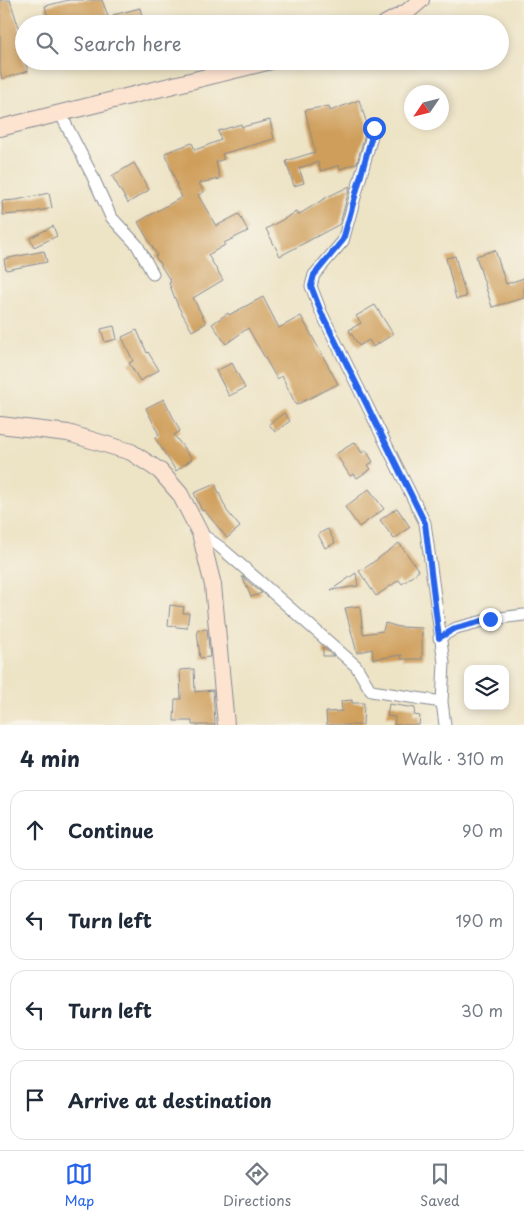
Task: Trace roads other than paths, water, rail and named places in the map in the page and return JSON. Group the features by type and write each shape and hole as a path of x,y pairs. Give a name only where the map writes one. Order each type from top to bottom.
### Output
{"street":[{"path":"402,15 421,0"},
{"path":"0,128 234,70"},
{"path":"60,113 111,217 137,245 153,274"},
{"path":"374,128 343,240 314,275 311,286 321,312 425,523 439,638 444,663 442,702 444,725"},
{"path":"0,425 68,433 131,452 160,471 180,494 200,533 214,586 226,725"},
{"path":"200,533 242,566 356,666 370,691 442,702"},
{"path":"439,638 456,628 490,619 524,615"}]}
